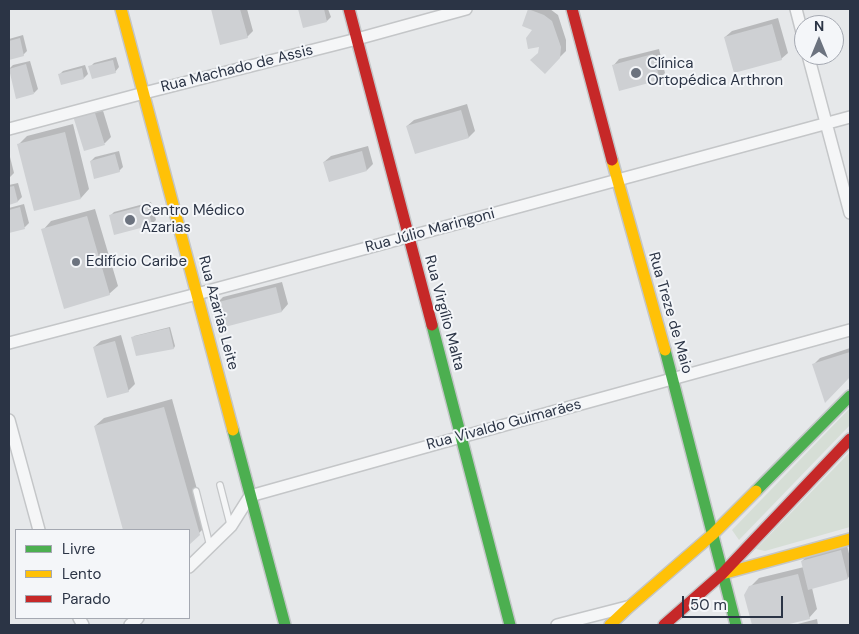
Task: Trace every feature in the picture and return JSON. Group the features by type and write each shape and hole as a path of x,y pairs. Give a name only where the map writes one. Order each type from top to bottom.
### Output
{"street":[{"name":"Rua Azarias Leite","path":"121,9 285,625"},
{"name":"Rua Virgílio Malta","path":"349,9 510,625"},
{"name":"Rua Machado de Assis","path":"9,129 466,9"},
{"name":"Rua Treze de Maio","path":"572,9 673,380 736,625"},
{"path":"811,65 850,213"},
{"name":"Rua Júlio Maringoni","path":"9,343 850,117"},
{"name":"Rua Vivaldo Guimarães","path":"250,496 850,330"},
{"path":"610,625 712,534 850,396"},
{"path":"9,420 39,529"},
{"path":"664,625 722,574 850,438"},
{"path":"190,566 231,526 250,496"},
{"path":"722,574 850,539"},
{"path":"557,625 629,607"}],"lane":[{"path":"220,484 231,526"},
{"path":"196,491 210,546"}],"shaded area":[{"path":"850,408 850,425 739,540 732,530"},
{"path":"850,452 850,527 765,551 756,549"}],"building":[{"path":"211,9 240,9 248,38 220,45"},
{"path":"298,9 324,9 327,22 303,28"},
{"path":"528,9 544,15 552,21 561,47 560,58 545,74 530,60 538,53 539,47 528,49 526,38 532,30 522,26"},
{"path":"772,24 782,60 734,73 724,37"},
{"path":"20,38 24,56 9,60 9,41"},
{"name":"Clínica Ortopédica Arthron","path":"653,54 660,80 619,91 612,65"},
{"path":"113,60 116,73 92,79 88,66"},
{"path":"26,64 34,94 16,99 9,69"},
{"path":"82,68 84,79 61,85 58,74"},
{"path":"94,110 105,145 84,151 73,116"},
{"path":"461,110 469,138 415,154 406,126"},
{"path":"65,132 81,199 34,211 17,144"},
{"path":"362,151 367,171 329,182 323,162"},
{"path":"115,154 120,172 94,179 90,161"},
{"path":"14,186 18,202 9,205 9,187"},
{"name":"Centro Médico Azarias","path":"147,205 152,225 114,235 109,215"},
{"path":"20,207 25,229 9,233 9,210"},
{"name":"Edifício Caribe","path":"87,216 110,295 64,309 41,229"},
{"path":"276,287 282,312 221,328 215,303"},
{"path":"169,328 174,349 136,356 131,337"},
{"path":"115,341 129,392 107,398 93,347"},
{"path":"850,352 850,377 825,403 812,364"},
{"path":"164,407 200,535 190,544 190,529 123,529 94,426"},
{"path":"841,550 848,579 808,590 801,561"},
{"path":"798,574 810,619 785,625 752,625 744,595 749,586"}],"traffic: fast":[{"path":"432,325 510,625"},
{"path":"665,350 736,625"},
{"path":"756,491 850,396"},
{"path":"233,430 285,625"}],"traffic: slow":[{"path":"121,9 233,430"},
{"path":"612,160 665,350"},
{"path":"610,625 713,534 756,491"},
{"path":"722,574 850,539"}],"traffic: jam":[{"path":"349,9 432,325"},
{"path":"572,9 612,160"},
{"path":"664,625 722,574 850,439"}],"place":[{"name":"Clínica Ortopédica Arthron","path":"636,73"},
{"name":"Centro Médico Azarias","path":"130,220"},
{"name":"Edifício Caribe","path":"76,262"}]}
